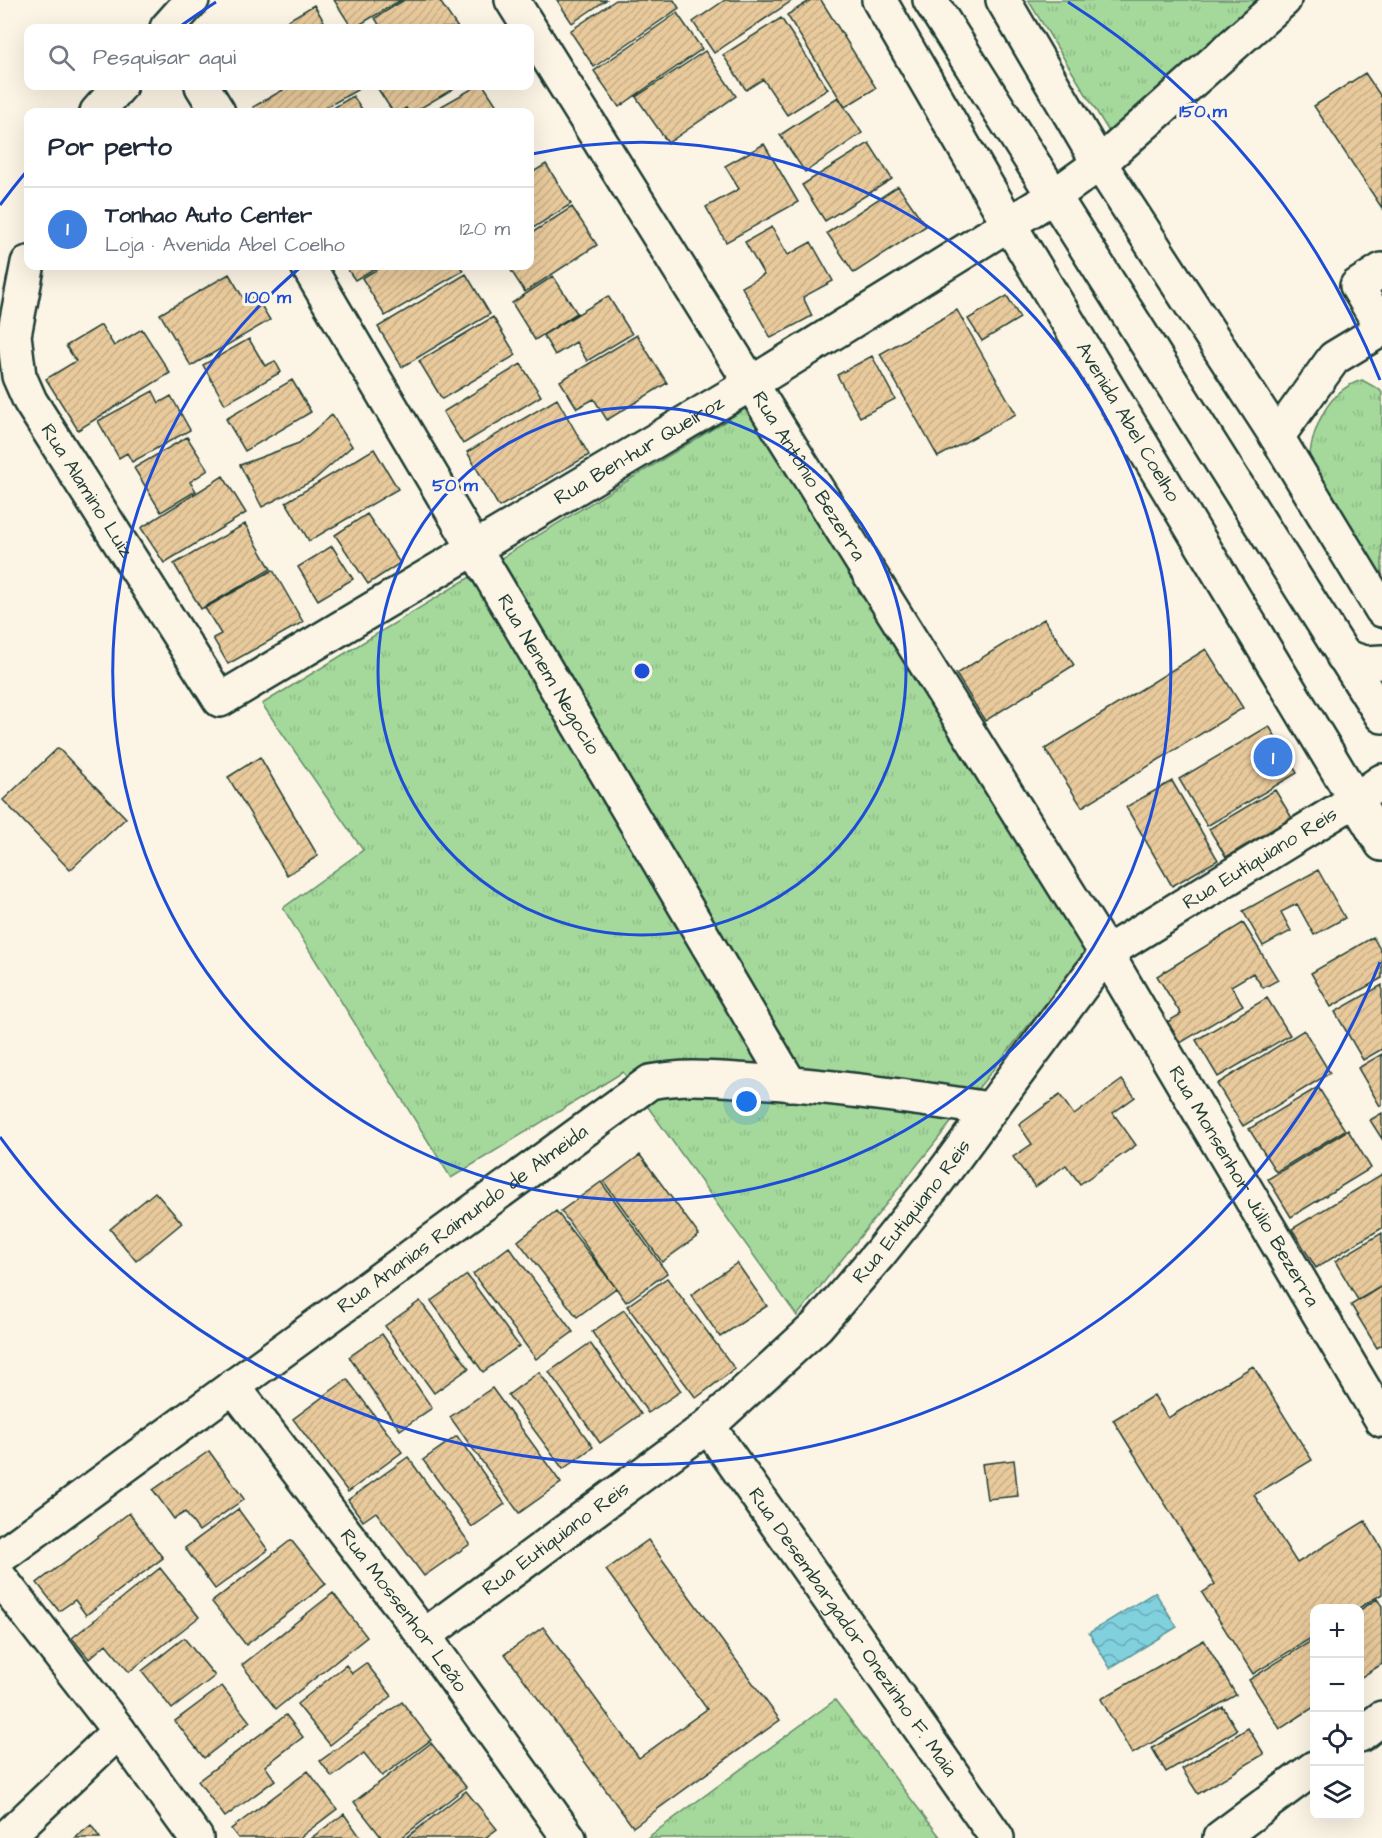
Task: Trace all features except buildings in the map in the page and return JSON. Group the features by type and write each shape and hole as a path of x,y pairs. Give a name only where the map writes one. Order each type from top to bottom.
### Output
{"street":[{"path":"171,24 192,0"},
{"name":"Rua Antônio Bezerra","path":"512,0 527,24"},
{"name":"Avenida Abel Coelho","path":"879,0 1009,224 1382,844"},
{"path":"930,0 1343,656 1379,702"},
{"path":"1003,0 1100,163 1277,437 1382,610"},
{"name":"Rua Ben-hur Queiroz","path":"220,700 752,383 1054,196 1100,163 1284,0"},
{"name":"Rua Antônio Bezerra","path":"534,35 1106,953"},
{"path":"101,108 116,90"},
{"path":"204,90 216,108"},
{"name":"Rua Alamino Luiz","path":"27,270 14,335 19,376 30,401 220,700"},
{"name":"Rua Nenem Negocio","path":"310,270 790,1084"},
{"path":"1277,437 1334,358 1382,329 1369,278"},
{"path":"1343,656 1365,663 1382,662"},
{"name":"Rua Eutiquiano Reis","path":"424,1636 708,1426 817,1326 936,1183 1106,953 1355,800 1382,781"},
{"name":"Rua Monsenhor Júlio Bezerra","path":"1106,953 1382,1420"},
{"name":"Rua Ananias Raimundo de Almeida","path":"0,1557 650,1082 676,1077 696,1077 790,1084 941,1101 989,1109"},
{"name":"Rua Mossenhor Leão","path":"233,1386 424,1636 569,1838"},
{"name":"Rua Desembargador Onezinho F. Maia","path":"708,1426 998,1838"},
{"path":"0,1578 118,1731 196,1838"},
{"path":"1364,1731 1382,1718"},
{"path":"6,1838 118,1731"},
{"path":"1220,1838 1310,1771"}],"green space":[{"path":"1028,0 1269,0 1111,135"},
{"path":"1362,380 1382,393 1382,577 1309,459 1314,435 1324,411 1340,392"},
{"path":"750,406 1089,949 797,1316 623,1072 451,1178 283,908 363,850 262,704"},
{"path":"835,1700 941,1838 647,1838"}],"water":[{"path":"1155,1592 1177,1627 1110,1668 1089,1633"}],"place":[{"name":"Tonhao Auto Center","path":"1273,757"}]}
